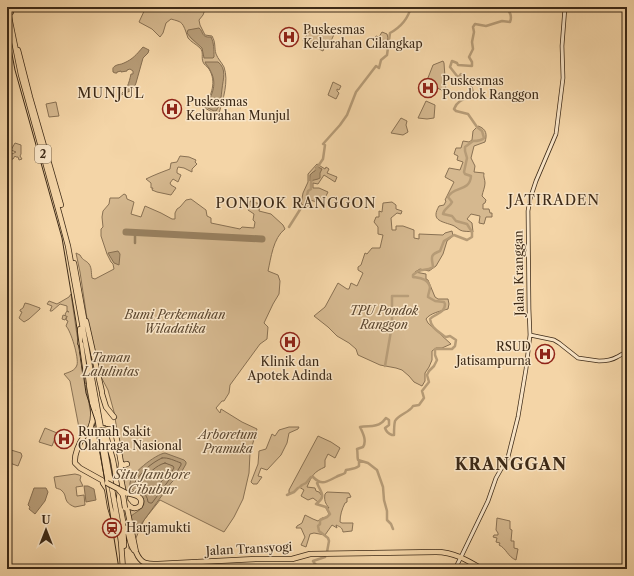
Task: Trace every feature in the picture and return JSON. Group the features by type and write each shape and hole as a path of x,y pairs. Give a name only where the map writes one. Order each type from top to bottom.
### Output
{"highway":[{"name":"2","path":"10,8 22,68 68,232 118,522 123,569"},
{"name":"2","path":"79,301 107,429 117,490 126,569"},
{"path":"79,301 81,344 111,504"},
{"path":"79,301 83,307 91,348 106,407 114,417"},
{"path":"80,329 88,384"},
{"path":"91,398 93,412 92,423 75,456 75,463 80,468 117,490 141,499 142,501 140,506 135,509 124,508 124,546"},
{"path":"106,407 110,407 112,405"},
{"path":"82,440 88,434 107,429 117,477 117,490"},
{"name":"Jalan Transyogi","path":"107,429 112,430 116,436 121,463 117,477 137,554 145,563 172,564"},
{"path":"121,463 124,465 127,464"},
{"path":"100,480 107,489 122,560"},
{"name":"Jalan Transyogi","path":"117,490 123,495 124,508 137,559 146,566 217,562 291,561 314,555 441,553 461,556 482,569"},
{"path":"126,528 131,546 134,550"},
{"name":"Jalan Transyogi","path":"461,556 479,569"}],"main road":[{"name":"Jalan Kranggan","path":"455,569 488,501 497,475 508,457 518,417 530,335 528,309 528,211 536,181 556,134 562,78 562,46 565,7"},
{"path":"530,335 554,340 578,358 602,361 616,358 627,352"}],"green space":[{"path":"146,7 206,7 199,20 200,25 205,35 212,36 216,54 224,67 226,78 225,90 219,113 215,114 205,108 212,88 213,79 209,69 203,62 201,50 188,38 182,24 179,22 171,19 166,23 160,37 152,29 139,22"},
{"path":"333,29 336,30 328,45 326,44 327,40 323,51 303,41 310,30 320,35 322,30 330,33"},
{"path":"382,32 387,34 388,38 384,48 377,42 376,45 374,45 376,36 379,37"},
{"path":"443,61 446,92 426,83 433,65"},
{"path":"333,82 341,86 339,90 337,89 339,93 336,99 328,95"},
{"path":"426,101 435,105 434,118 418,118"},
{"path":"56,102 59,116 49,117 46,104"},
{"path":"401,118 407,121 406,125 408,132 403,135 391,133"},
{"path":"478,126 485,131 486,139 485,142 474,146 471,158 475,166 474,172 484,173 485,185 482,196 486,200 483,204 483,209 489,209 490,213 492,213 492,217 486,217 484,224 479,223 480,216 471,214 467,219 472,223 473,232 460,230 453,225 441,221 436,217 436,214 439,206 444,205 454,182 445,177 449,168 460,170 463,162 457,160 458,156 454,154 456,148 461,148 463,141 469,142 472,140 473,131"},
{"path":"15,143 21,145 20,156 22,159 19,160 18,157 15,156 13,159 9,160 9,163 7,164 7,154 10,155 16,152 11,150"},
{"path":"180,156 189,157 196,160 195,162 197,164 192,169 192,172 178,167 177,173 181,175 178,182 173,179 170,183 176,188 171,195 152,190 153,188 151,188 151,183 146,179 170,169 171,163 177,162"},
{"path":"317,164 325,169 326,167 329,169 327,173 337,177 335,182 324,175 318,184 313,183 313,188 319,188 328,192 324,200 320,203 310,200 308,207 301,204 303,193 308,182 308,174"},
{"name":"Bumi Perkemahan Wiladatika","path":"124,194 126,195 127,199 134,202 131,214 141,217 145,206 175,219 177,209 186,200 191,199 206,210 207,216 211,218 211,223 240,229 242,227 254,228 254,214 248,210 250,201 260,204 259,211 271,214 283,225 285,229 275,243 268,271 278,275 280,281 279,294 264,323 268,327 267,339 260,344 230,385 229,393 224,401 222,401 216,408 220,413 221,409 257,429 250,453 249,473 243,499 224,532 160,500 144,520 131,549 129,549 127,505 134,509 142,501 125,491 114,412 108,390 99,373 89,332 76,253 89,264 92,278 95,279 114,269 101,236 101,229 103,227 102,217 103,211 109,204 110,198 119,198"},
{"name":"TPU Pondok Ranggon","path":"392,202 396,205 396,209 402,211 401,214 397,213 391,218 392,230 396,230 396,226 403,226 414,230 414,238 419,239 419,234 443,235 452,231 453,236 447,241 443,254 436,266 429,271 420,269 415,272 426,274 426,279 428,280 435,297 438,299 448,299 449,304 448,309 439,311 426,319 428,323 451,344 442,348 436,348 432,351 432,360 425,373 425,381 422,386 414,382 402,370 380,365 358,355 356,349 337,336 314,316 325,307 338,283 347,289 349,289 351,283 357,286 363,273 358,270 358,267 361,265 365,253 367,254 372,248 380,248 383,235 378,234 378,227 374,222 376,217 379,217 379,211 382,212 383,203"},
{"path":"71,294 91,415 91,424 85,434 80,433 70,381 64,374 75,369 77,365 76,351 66,326 68,321 66,320 67,316 65,320 62,319 63,315 66,316 65,314 67,311 67,306 60,304 50,311 52,306 47,304 49,301 57,304 69,297"},
{"path":"25,303 40,309 24,322 19,318 22,312 20,310 23,308"},
{"path":"289,427 299,427 298,429 289,433 287,443 281,455 267,470 261,468 258,476 262,477 257,484 253,484 251,482 258,464 259,451 266,449 272,434 275,436 279,430"},
{"path":"45,428 57,433 52,446 39,442"},
{"path":"318,436 340,448 335,458 328,454 325,460 325,467 314,474 307,487 315,488 316,491 322,496 321,500 318,502 313,498 308,500 301,496 304,490 299,487 293,493 289,493 289,490"},
{"path":"11,450 21,453 22,456 18,466 7,462"},
{"path":"75,474 81,476 80,480 83,486 76,487 77,496 84,495 85,505 75,507 68,503 62,490 56,488 54,477"},
{"path":"327,492 349,493 351,497 347,498 347,502 345,503 341,512 340,522 353,523 352,531 343,532 340,527 336,525 337,528 332,525 325,535 314,533 310,534 306,547 301,545 305,537 301,528 296,528 302,523 305,515 318,521 327,517 329,514 326,508 329,508 326,503 325,494"},
{"path":"497,518 510,521 510,529 512,530 511,541 514,541 514,548 518,549 516,560 499,545 500,543 496,542 497,538 493,537 494,535 498,535 496,530"}],"water":[{"path":"199,28 204,36 211,37 214,47 213,58 204,58 202,48 187,33 188,30"},
{"path":"143,47 149,50 143,58 134,88 119,96 127,86 133,71 130,69 115,73 113,72 113,68 116,65 123,64 130,60"},
{"path":"205,62 218,62 223,68 224,78 219,106 216,111 206,107 212,93 214,80 210,69"},
{"path":"316,167 322,169 320,178 310,181 310,175 315,171"},
{"path":"118,251 120,254 119,265 114,263 108,253"},
{"name":"Situ Jambore Cibubur","path":"165,453 184,460 186,464 178,478 171,483 142,523 133,528 130,517 143,506 144,501 142,496 131,488 130,485 133,476 149,461"},
{"path":"84,486 94,489 96,500 86,502"},
{"path":"34,488 46,488 48,492 45,501 35,514 29,509 30,507 28,505"}],"waterway":[{"path":"316,169 323,159 325,145 323,144 347,115 356,92 376,66 379,68 381,60 387,55 390,33 404,22 411,7"},
{"path":"393,529 387,520 383,487 377,470 368,463 358,460 357,449 363,447 365,442 360,427 379,425 386,418 389,420 389,425 385,429 390,434 394,435 395,421 413,406 419,405 424,398 422,391 429,382 427,375 437,360 435,349 452,349 455,346 456,340 450,336 444,336 435,329 430,319 442,312 445,307 444,302 435,301 428,297 430,287 429,284 423,279 413,277 413,275 418,271 433,267 432,257 436,252 440,251 444,241 454,235 467,240 472,237 472,232 467,224 456,221 452,216 443,214 452,202 448,197 450,194 465,187 470,181 471,176 465,174 464,172 467,158 465,147 473,141 484,138 482,131 477,127 468,114 456,111 454,109 461,100 474,95 468,80 461,74 457,79 457,76 450,67 452,61 458,65 472,66 472,62 469,57 473,49 473,27 475,24 486,26 502,21 510,22 511,16 509,12 507,9 500,7"},
{"path":"289,227 301,208 306,207 308,191 311,189 312,177"},
{"path":"385,366 392,325 392,296 408,296"},
{"path":"287,495 294,492 311,477 319,482 327,482 345,473 346,470 359,466 359,461"},
{"path":"319,482 317,483 322,496 316,504 326,507 330,514 320,520 320,524 318,526 319,531 328,538 329,541 327,552"},
{"path":"322,569 313,561 325,557"}],"taxiway":[{"path":"135,232 135,243"}],"runway":[{"path":"126,232 262,239"}],"tram line":[{"path":"7,28 15,70 62,238 86,393 95,420 119,569"}],"place":[{"name":"Puskesmas Kelurahan Cilangkap","path":"289,37"},
{"name":"Puskesmas Pondok Ranggon","path":"428,88"},
{"name":"Puskesmas Kelurahan Munjul","path":"172,109"},
{"name":"Klinik dan Apotek Adinda","path":"290,342"},
{"name":"RSUD Jatisampurna","path":"545,354"},
{"name":"Rumah Sakit Olahraga Nasional","path":"64,439"},
{"name":"Harjamukti","path":"112,528"}],"district":[{"name":"MUNJUL","path":"111,93"},
{"name":"JATIRADEN","path":"554,200"},
{"name":"PONDOK RANGGON","path":"296,203"},
{"name":"KRANGGAN","path":"511,464"}],"park label":[{"name":"Taman Lalulintas","path":"111,365"},
{"name":"Arboretum Pramuka","path":"228,442"}]}
